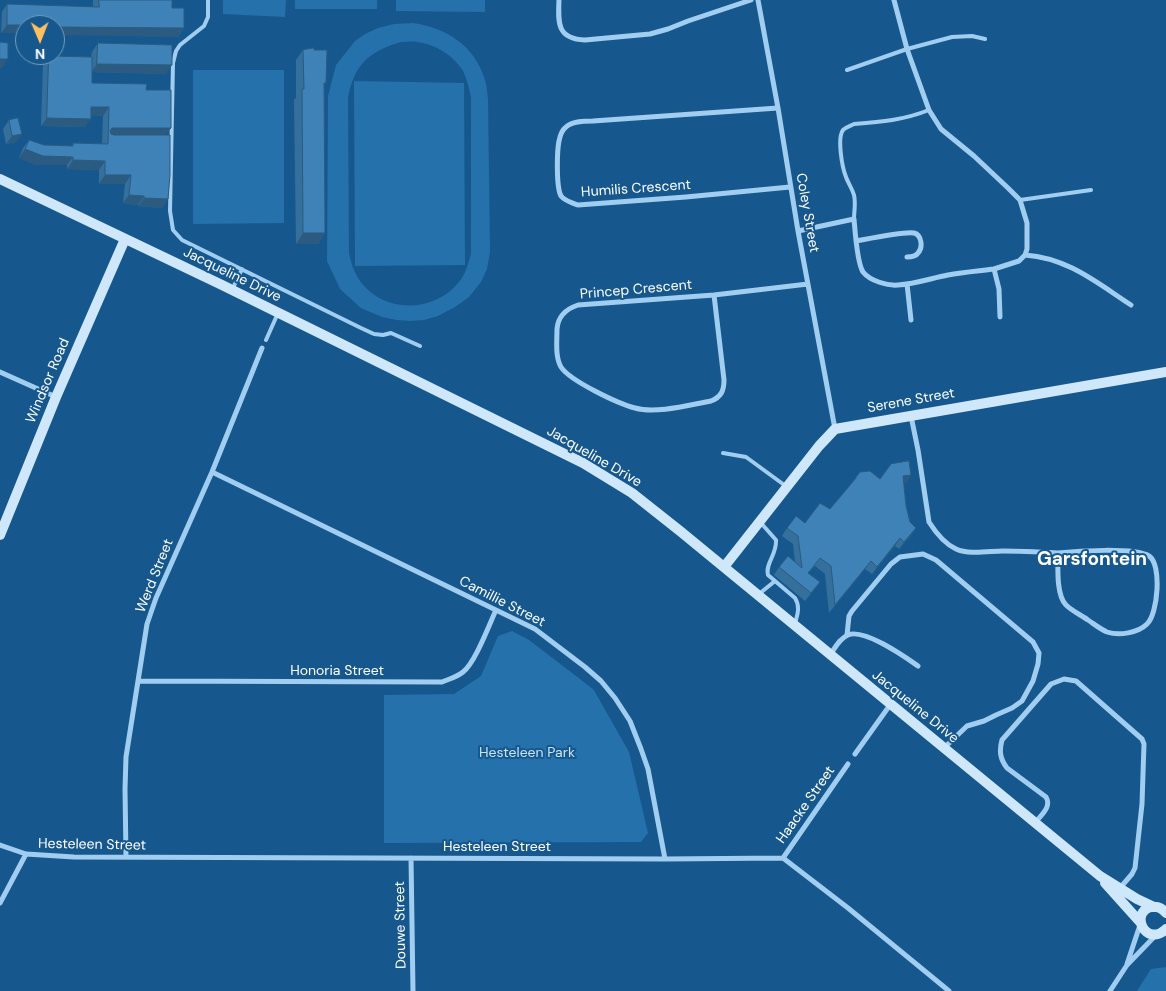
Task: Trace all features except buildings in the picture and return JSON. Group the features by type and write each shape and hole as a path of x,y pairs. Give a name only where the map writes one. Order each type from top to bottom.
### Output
{"street":[{"path":"559,0 559,24 563,32 575,40 650,34 751,0"},
{"name":"Coley Street","path":"758,0 790,187 835,429"},
{"path":"798,231 854,219 859,260 863,271 878,281 897,285 994,269 1020,260 1025,255 1027,249 1027,222 1020,200 974,156 941,129 929,110 907,49 894,0"},
{"name":"Humilis Crescent","path":"778,108 579,122 567,126 562,132 559,141 558,189 562,197 570,203 578,205 790,187"},
{"name":"Jacqueline Drive","path":"0,178 505,424 583,463 632,493 1100,876 1137,899 1159,907 1166,913"},
{"path":"856,240 915,233 920,238 920,251 918,254 908,257"},
{"name":"Windsor Road","path":"0,535 56,397 125,239"},
{"path":"1025,255 1046,258 1083,272 1132,305"},
{"path":"994,269 999,289 1000,317"},
{"name":"Princep Crescent","path":"714,295 724,380 724,388 717,399 655,411 636,409 584,385 571,377 561,366 557,353 558,324 565,311 571,307 714,295 808,284"},
{"path":"907,284 911,320"},
{"name":"Werd Street","path":"126,857 126,757 148,624 156,598 212,472 262,348"},
{"path":"0,372 56,397"},
{"name":"Serene Street","path":"835,429 1166,372"},
{"path":"911,415 929,522 946,543 956,549 967,551 1058,553 1123,551 1148,556 1152,559 1157,570 1156,603 1147,624 1131,632 1110,633 1099,628 1067,606 1061,597 1058,578 1058,553"},
{"path":"724,567 819,446 835,429"},
{"name":"Camillie Street","path":"212,472 535,629 601,681 630,721 644,756 666,859"},
{"path":"847,635 849,616 852,611 891,564 900,557 923,554 936,560 1033,642 1039,653 1038,664 1033,681 1022,701 1012,708 967,726 944,749"},
{"name":"Honoria Street","path":"138,681 442,682 456,677 467,669 496,610"},
{"path":"829,655 843,638 847,635 857,634 888,646 918,666"},
{"path":"1035,823 1048,806 1049,801 1003,763 1000,756 1002,740 1051,684 1064,680 1076,681 1142,739 1144,744 1142,804 1135,868 1120,888"},
{"path":"855,754 890,705"},
{"name":"Haacke Street","path":"783,858 848,764"},
{"name":"Hesteleen Street","path":"0,845 26,854 74,857 783,858"},
{"path":"0,903 26,854"},
{"name":"Douwe Street","path":"411,858 413,991"},
{"path":"783,858 848,908 949,991"},
{"name":"Jacqueline Drive","path":"1100,876 1141,923 1145,931 1153,935 1162,934"},
{"path":"1110,991 1127,965 1143,913 1154,906"},
{"path":"1127,965 1162,934"}],"lane":[{"path":"208,0 208,17 204,26 180,45 176,51 173,63 170,212 173,230 182,240 374,334 383,335 391,333 420,346"},
{"path":"847,70 907,49 952,37 972,36 985,39"},
{"path":"854,219 854,194 846,177 840,148 840,137 843,130 854,124 897,120 912,117 929,110"},
{"path":"1020,200 1091,190"},
{"path":"232,290 242,269"},
{"path":"266,340 278,313"},
{"path":"723,453 746,457 787,487"},
{"path":"760,522 776,540 776,550 767,570 768,575 798,602 798,614 794,626"},
{"path":"757,596 775,581"}],"green space":[{"path":"223,0 286,0 285,17 223,14"},
{"path":"295,0 377,0 377,9 295,9"},
{"path":"396,0 485,0 485,12 396,11"},
{"path":"413,23 425,25 448,34 467,48 474,57 486,82 488,99 490,252 487,269 481,282 469,297 438,316 424,320 397,320 382,317 361,308 340,289 327,261 328,96 336,65 355,41 378,28 394,24","holes":["401,42 424,43 449,55 463,71 471,97 471,254 463,276 449,292 436,300 409,306 395,304 370,292 356,274 349,253 348,98 354,76 365,61 380,50"]},
{"path":"193,70 284,70 284,223 193,224"},
{"path":"354,81 464,83 465,265 355,266"},
{"name":"Hesteleen Park","path":"512,631 529,640 593,689 629,752 648,833 641,842 384,843 384,695 454,694 481,676 498,636"},
{"path":"1166,967 1166,991 1137,991 1151,969"}],"district":[{"name":"Garsfontein","path":"1092,560"}]}
